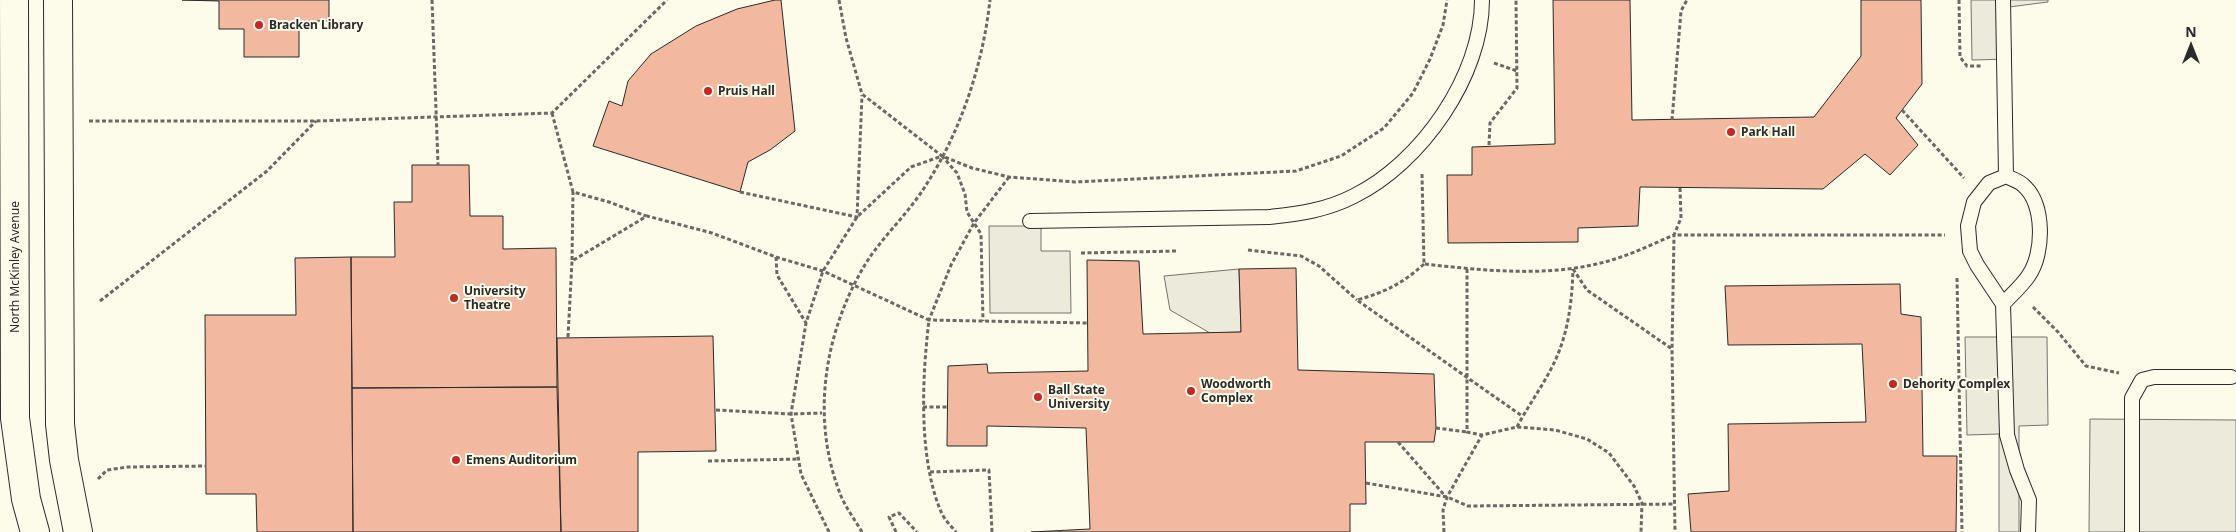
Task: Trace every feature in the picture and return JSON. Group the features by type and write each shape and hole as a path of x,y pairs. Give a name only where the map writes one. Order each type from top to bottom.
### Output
{"main road":[{"name":"North McKinley Avenue","path":"14,0 15,418 26,499 35,532"},
{"path":"58,0 60,424 68,483 78,532"}],"lane":[{"path":"1030,221 1269,217 1304,213 1353,197 1389,174 1409,156 1438,123 1462,82 1474,46 1482,13 1482,0"},
{"path":"2003,0 2006,176"},
{"path":"2003,304 2029,275 2039,247 2040,224 2033,198 2023,184 2006,176 1989,183 1974,202 1968,226 1970,251 2003,304 2007,435 2017,470 2029,500 2028,532"},
{"path":"2132,532 2132,398 2142,380 2154,377 2231,377"}],"path":[{"path":"432,0 438,165"},
{"path":"88,121 316,121 437,115 552,113 666,0"},
{"path":"839,0 846,38 862,94 857,218"},
{"path":"862,532 841,497 829,457 822,413 828,359 837,325 853,286 868,261 926,185 962,114 979,64 990,0"},
{"path":"829,532 801,474 791,414 806,323 823,271 857,218 911,168 942,156 972,168 1009,177 1075,182 1296,171 1341,156 1384,128 1413,93 1430,59 1443,25 1447,0"},
{"path":"1489,145 1490,123 1517,88 1516,0"},
{"path":"1672,120 1681,11 1686,0"},
{"path":"1959,0 1960,56 1968,66 1989,66"},
{"path":"1490,62 1517,71"},
{"path":"862,94 942,156 958,173 965,194 967,212 981,234 983,321"},
{"path":"1902,110 1970,184"},
{"path":"552,113 573,192 568,337"},
{"path":"100,301 267,171 316,121"},
{"path":"1422,170 1424,264"},
{"path":"956,532 942,515 930,472 923,407 929,320 951,265 974,223 1009,177"},
{"path":"1675,532 1672,349 1674,235 1681,218 1680,188"},
{"path":"573,192 609,202 647,216 712,233 776,257 823,271 929,320 1087,323"},
{"path":"740,192 857,218"},
{"path":"572,261 647,216"},
{"path":"1357,300 1383,292 1407,279 1424,264 1518,272 1573,268 1621,258 1674,235 1953,235"},
{"path":"1248,250 1300,256 1319,266 1357,300 1522,416"},
{"path":"1081,253 1177,251"},
{"path":"776,257 777,275 806,323"},
{"path":"1467,432 1468,268"},
{"path":"1573,268 1587,290 1672,349"},
{"path":"1517,427 1552,366 1568,323 1572,297 1573,268"},
{"path":"1956,273 1962,532"},
{"path":"2029,303 2058,332 2086,366 2127,374 2142,380"},
{"path":"923,407 948,407"},
{"path":"716,410 791,414 822,413"},
{"path":"1436,428 1482,435 1517,427 1555,430 1587,439 1609,453 1634,486 1642,503 1641,532"},
{"path":"1444,532 1443,510 1447,497 1482,435"},
{"path":"1398,442 1447,497"},
{"path":"708,461 798,459"},
{"path":"92,485 107,470 206,466"},
{"path":"930,472 989,470 992,532"},
{"path":"1366,483 1447,497 1468,506 1675,504"},
{"path":"896,532 889,517 899,513 918,532"}],"shaded area":[{"path":"1971,0 2048,0 2048,2 2009,7 2011,59 1972,60"},
{"path":"989,226 1041,226 1041,251 1070,251 1071,313 990,313"},
{"path":"1239,269 1241,332 1210,333 1170,310 1164,276"},
{"path":"1965,337 2047,337 2048,425 2019,426 2019,532 1999,532 1999,434 1967,435"},
{"path":"2090,419 2236,420 2236,532 2089,532"}],"building":[{"name":"Bracken Library","path":"182,0 329,0 329,21 299,21 299,57 244,57 244,29 219,29 219,1"},
{"name":"Pruis Hall","path":"781,0 795,131 770,150 748,162 740,192 593,146 609,101 622,106 628,81 651,54 696,26 737,9"},
{"name":"Park Hall","path":"1553,0 1630,0 1632,120 1814,117 1861,56 1861,0 1921,0 1922,84 1896,118 1918,145 1890,175 1865,154 1823,189 1640,187 1638,226 1578,228 1578,242 1448,243 1447,175 1472,175 1472,147 1555,144"},
{"name":"University Theatre","path":"412,165 469,165 470,216 503,216 503,249 556,248 557,387 352,388 351,257 395,257 394,202 412,202"},
{"path":"351,257 353,532 257,532 256,494 206,494 205,315 296,315 295,258"},
{"name":"Woodworth Complex","path":"1087,260 1139,261 1143,334 1241,332 1239,269 1296,268 1298,370 1434,374 1436,428 1434,442 1365,442 1366,504 1350,504 1350,532 1031,532 1090,529 1086,428 987,426 987,446 947,446 948,366 987,364 988,373 1088,371"},
{"name":"Dehority Complex","path":"1900,284 1901,314 1921,317 1923,456 1957,456 1956,532 1691,532 1688,494 1729,491 1728,424 1866,422 1862,344 1728,345 1725,286"},
{"path":"713,336 716,451 638,452 638,532 561,532 557,338"},
{"name":"Emens Auditorium","path":"557,387 561,532 353,532 352,388"}],"place":[{"name":"Bracken Library","path":"259,25"},
{"name":"Pruis Hall","path":"708,91"},
{"name":"Park Hall","path":"1731,132"},
{"name":"University Theatre","path":"454,298"},
{"name":"Dehority Complex","path":"1893,384"},
{"name":"Woodworth Complex","path":"1191,391"},
{"name":"Ball State University","path":"1038,397"},
{"name":"Emens Auditorium","path":"456,460"}]}
